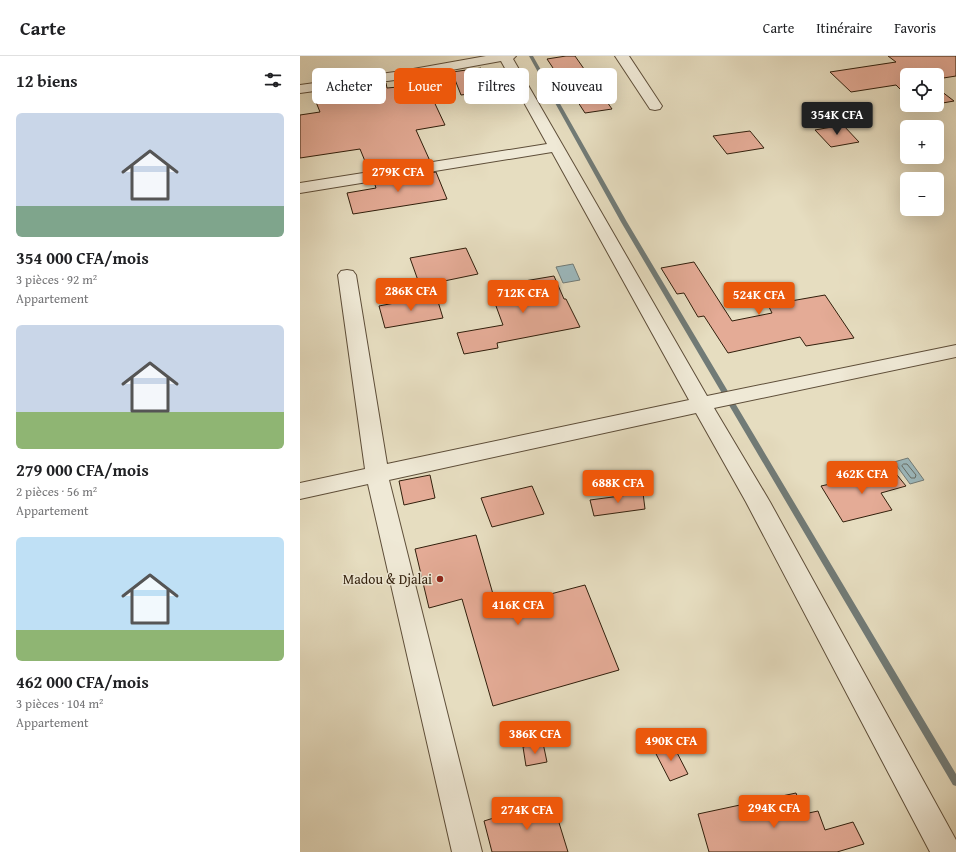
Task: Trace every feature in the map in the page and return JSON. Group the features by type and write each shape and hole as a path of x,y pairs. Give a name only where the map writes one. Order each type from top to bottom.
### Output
{"street":[{"path":"505,56 758,502 946,852"},
{"path":"300,89 402,75 509,56"},
{"path":"622,56 655,106"},
{"path":"300,188 556,147"},
{"path":"347,274 377,475 467,852"},
{"path":"300,491 879,366 956,351"}],"water":[{"path":"573,264 580,280 563,283 556,267"},
{"path":"908,458 924,480 910,484 894,462"}],"building":[{"path":"575,56 583,68 553,68 547,59"},
{"path":"888,56 956,56 956,76 944,78 944,68 900,68 900,89 896,85 851,92 830,72 896,62"},
{"path":"464,70 464,95 461,95 456,82 456,71"},
{"path":"386,83 387,88 394,87 394,104 435,104 445,125 416,130 430,161 369,171 360,149 300,158 300,115 320,112 317,104 386,104"},
{"path":"944,93 954,101 944,103"},
{"path":"579,104 609,104 612,109 585,113"},
{"path":"843,125 859,142 831,147 815,130"},
{"path":"750,131 764,148 727,154 713,136"},
{"path":"436,172 447,199 353,214 347,193 376,188 374,182"},
{"path":"466,248 478,274 420,286 410,258"},
{"path":"694,262 732,321 772,313 768,305 825,295 854,338 806,346 800,337 728,353 704,316 698,317 684,293 677,294 661,268"},
{"path":"554,276 564,299 566,299 580,327 497,343 498,348 464,354 457,333 503,325 489,287"},
{"path":"436,295 443,318 385,328 379,306"},
{"path":"893,470 906,486 881,493 892,510 843,522 821,486"},
{"path":"430,475 435,498 404,505 399,481"},
{"path":"532,486 544,514 492,527 481,498"},
{"path":"643,493 645,509 594,516 590,500"},
{"path":"476,535 497,608 585,585 619,670 493,706 462,599 429,608 415,549"},
{"path":"543,743 547,762 526,766 523,747"},
{"path":"672,743 688,774 670,781 654,750"},
{"path":"796,793 804,814 818,811 825,830 853,822 864,844 837,852 709,852 698,814"},
{"path":"552,800 568,852 492,852 484,821"}],"waterway":[{"path":"531,56 624,222 956,782"}],"place":[{"name":"Madou & Djalai","path":"440,579"}]}
